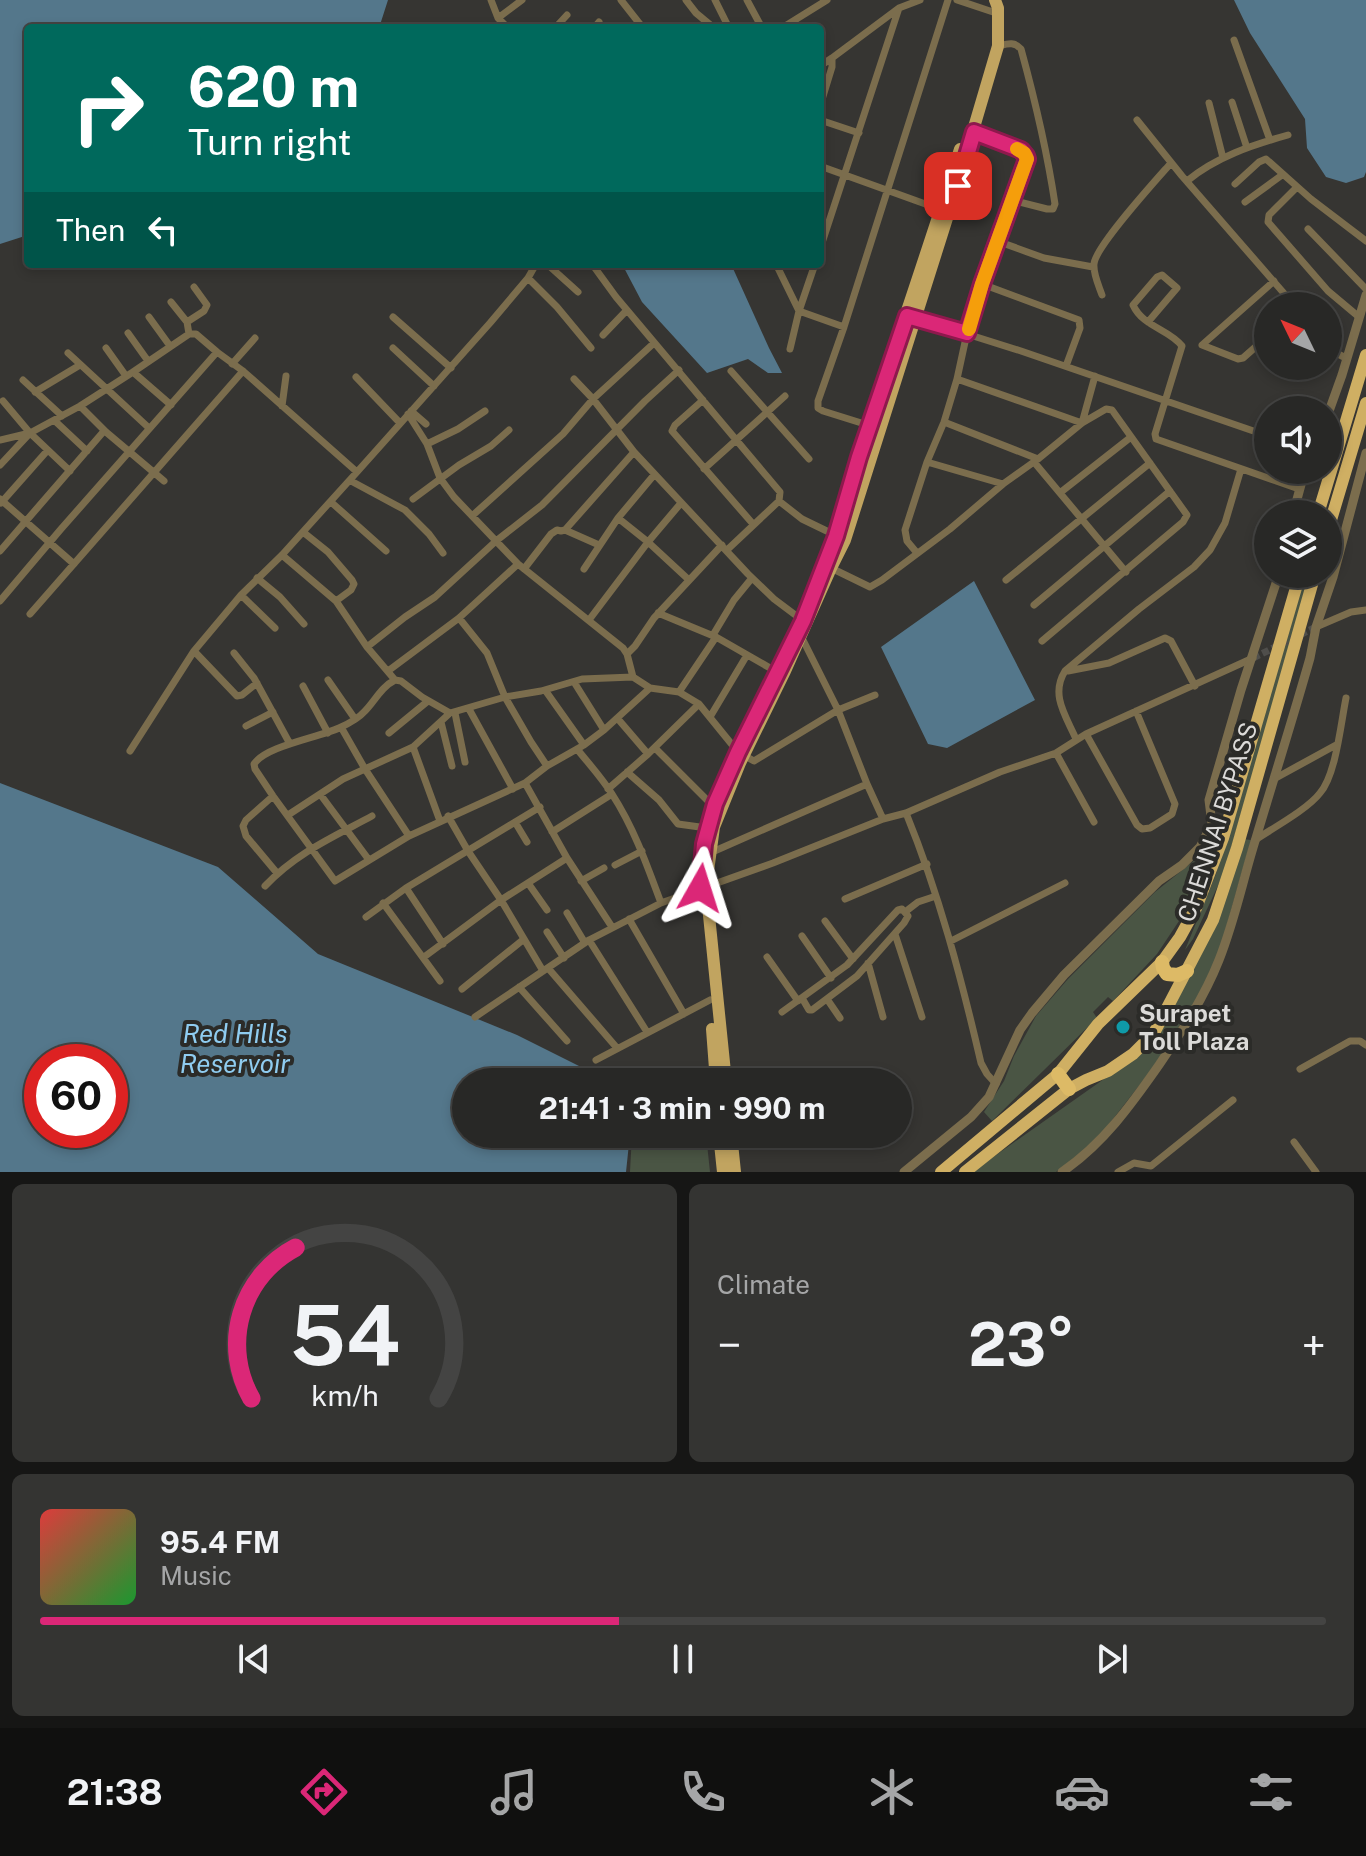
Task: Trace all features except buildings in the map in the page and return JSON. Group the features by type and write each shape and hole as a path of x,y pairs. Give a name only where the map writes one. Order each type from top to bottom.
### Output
{"highway":[{"path":"1322,500 1366,355"},
{"path":"1337,500 1366,403"},
{"name":"CHENNAI BYPASS","path":"941,1172 1058,1074 1098,1024 1162,962 1180,937 1196,908 1223,838 1296,588"},
{"name":"CHENNAI BYPASS","path":"965,1172 1069,1089 1108,1071 1133,1054 1154,1033 1213,920 1311,588"},
{"path":"1162,962 1167,974 1178,975 1187,971"},
{"path":"1058,1074 1069,1089"}],"main road":[{"path":"945,211 974,132 998,46 994,5"},
{"path":"715,1068 703,887 707,828 777,672 845,540 993,42 994,5"},
{"path":"741,754 801,636 836,536 859,457 912,317"},
{"path":"703,887 717,807"},
{"path":"708,953 724,1068"},
{"path":"720,1148 723,1172"},
{"path":"732,1148 735,1172"}],"street":[{"path":"491,0 498,18 504,24"},
{"path":"498,18 522,0"},
{"path":"621,0 640,24"},
{"path":"686,0 709,24"},
{"path":"715,0 727,24"},
{"path":"747,0 760,24"},
{"path":"788,24 817,3 827,0"},
{"path":"824,63 899,8 920,0"},
{"path":"871,426 823,411 817,405 948,0"},
{"path":"957,0 994,5"},
{"path":"824,237 899,8"},
{"path":"559,24 567,15"},
{"path":"1234,40 1270,140"},
{"path":"998,46 1010,43 1020,48 1036,104 1055,204 1053,209 1047,209 1012,200"},
{"path":"824,93 832,58"},
{"path":"1232,102 1247,148"},
{"path":"1209,103 1223,158"},
{"path":"1137,120 1283,292"},
{"path":"824,121 859,133"},
{"path":"917,553 907,541 905,530 927,462 944,422 982,284 1027,159 1021,150 974,132"},
{"path":"1187,181 1223,158 1288,135"},
{"path":"1235,184 1265,159 1270,161 1282,175 1366,241"},
{"path":"1102,295 1093,267 1095,259 1140,198 1171,163"},
{"path":"824,167 945,211"},
{"path":"1245,202 1282,175"},
{"path":"1297,187 1269,215 1268,222 1328,291 1359,317"},
{"path":"824,218 830,220"},
{"path":"1308,229 1366,292 1334,396"},
{"path":"997,241 1044,258 1093,267"},
{"path":"130,751 194,651 241,595 351,481 534,268"},
{"path":"551,268 578,292"},
{"path":"595,268 654,343 776,485 781,497 689,580 658,613 627,654"},
{"path":"778,268 799,311 844,327"},
{"path":"790,349 814,268"},
{"path":"1148,322 1176,290 1176,286 1162,275 1133,305 1137,313 1148,322 1178,340 1182,346 1156,439 1299,489"},
{"path":"528,278 591,348"},
{"path":"1262,292 1274,281"},
{"path":"982,284 1079,320 1080,328 1066,366"},
{"path":"187,322 204,311 207,305 194,287"},
{"path":"1254,299 1202,345 1238,359 1254,348"},
{"path":"171,302 187,322 189,334"},
{"path":"603,335 627,310"},
{"path":"149,317 170,346"},
{"path":"393,317 451,368"},
{"path":"912,317 1254,431"},
{"path":"128,333 148,361"},
{"path":"0,440 30,433 58,418 189,334 196,334 243,371 357,472"},
{"path":"232,364 255,338"},
{"path":"472,516 563,434 593,399 654,343"},
{"path":"106,348 130,374 171,405"},
{"path":"393,348 434,386"},
{"path":"0,601 217,352"},
{"path":"68,353 149,428"},
{"path":"1342,356 1346,358"},
{"path":"35,392 80,365"},
{"path":"367,647 435,597 496,541 542,505 679,370"},
{"path":"30,614 243,371"},
{"path":"731,371 809,459"},
{"path":"282,406 286,376"},
{"path":"1082,423 1095,376"},
{"path":"356,377 400,423"},
{"path":"574,379 654,475 752,578 805,622"},
{"path":"957,379 1082,423"},
{"path":"23,380 87,451"},
{"path":"704,469 785,396"},
{"path":"703,400 672,430 753,524"},
{"path":"3,401 47,451 70,471"},
{"path":"80,406 104,431 164,481"},
{"path":"831,568 870,587 950,529 1082,423 1109,409 1186,512 1186,518 1042,641"},
{"path":"427,444 485,411"},
{"path":"409,412 426,424"},
{"path":"409,412 427,444 440,478 454,497 521,566 623,648 633,677"},
{"path":"944,422 1036,460 1126,572"},
{"path":"413,499 491,446 509,430"},
{"path":"0,551 104,431"},
{"path":"0,465 30,433"},
{"path":"1061,492 1131,437"},
{"path":"47,451 1,502 74,564"},
{"path":"565,530 634,452"},
{"path":"1062,1172 1097,1144 1141,1091 1186,1026 1220,959 1310,658 1366,453"},
{"path":"927,462 1003,484"},
{"path":"1006,580 1150,463"},
{"path":"1076,739 1058,697 1059,680 1065,671 1202,560 1225,523 1241,469"},
{"path":"584,569 618,518 654,475"},
{"path":"351,481 405,510 443,553"},
{"path":"1296,500 1301,484"},
{"path":"1034,605 1170,491"},
{"path":"779,501 802,519 836,536"},
{"path":"331,502 386,551"},
{"path":"589,620 681,503"},
{"path":"618,518 689,580"},
{"path":"388,671 521,566 553,531 565,530 599,545"},
{"path":"303,532 338,562 352,580 352,589 336,601"},
{"path":"282,555 336,601 367,647 395,680 452,713 465,762"},
{"path":"257,578 280,597 304,624"},
{"path":"679,692 734,600 752,578"},
{"path":"904,1172 971,1117 989,1097 1013,1043 1032,1013 1064,975 1159,881 1200,847 1212,824 1209,800 1275,588"},
{"path":"241,595 275,628"},
{"path":"1316,627 1351,612 1366,610"},
{"path":"658,613 714,636 777,672"},
{"path":"459,618 487,653 505,697 547,766"},
{"path":"801,636 838,710 883,819"},
{"path":"1065,671 1109,663 1165,638 1171,641 1195,686"},
{"path":"194,651 237,696 257,683"},
{"path":"234,653 257,683 290,744"},
{"path":"710,717 747,655"},
{"path":"475,1017 587,942 661,903 906,813 1000,772 1056,753 1086,734 1253,658"},
{"path":"288,815 343,779 413,747 452,713 582,679 633,677 650,688 679,692 699,704 741,754 754,761 838,710 875,695"},
{"path":"328,680 355,719"},
{"path":"395,680 382,690 362,715 328,733 290,744 258,758 254,764 273,796 335,881 409,836 525,783 604,730 650,688"},
{"path":"574,682 604,730"},
{"path":"303,686 328,733"},
{"path":"545,690 610,792 642,851 661,903"},
{"path":"1255,840 1321,793 1332,769 1346,698"},
{"path":"389,733 428,701"},
{"path":"552,832 610,792 699,704"},
{"path":"469,709 513,789"},
{"path":"1086,734 1137,825 1142,829 1150,828 1172,814 1175,804 1136,711"},
{"path":"246,726 273,712"},
{"path":"618,719 717,807"},
{"path":"441,722 452,766"},
{"path":"341,727 409,836"},
{"path":"1274,779 1336,745"},
{"path":"413,747 444,818 524,939 546,970 617,1048"},
{"path":"1056,753 1094,822"},
{"path":"627,772 659,800 678,824 707,828"},
{"path":"525,783 567,858 612,927"},
{"path":"710,853 867,784"},
{"path":"320,794 369,860"},
{"path":"273,796 243,826 246,836 277,873"},
{"path":"366,917 406,888 540,807"},
{"path":"906,813 927,864 951,941 981,1063 996,1084"},
{"path":"265,886 310,848 372,816"},
{"path":"515,822 527,842"},
{"path":"615,865 642,851"},
{"path":"424,957 501,900 567,858"},
{"path":"845,899 927,864"},
{"path":"581,881 604,868"},
{"path":"528,883 547,910"},
{"path":"951,941 1065,883"},
{"path":"406,888 443,944"},
{"path":"905,912 918,902 936,896"},
{"path":"383,903 440,981"},
{"path":"767,957 800,1000 812,1010 857,976 908,917 902,909 898,910 853,959 831,978 800,1000 782,1012"},
{"path":"567,913 647,1032"},
{"path":"629,919 684,1014"},
{"path":"825,921 853,959"},
{"path":"547,932 564,958"},
{"path":"895,934 922,1017"},
{"path":"802,936 831,978"},
{"path":"462,989 524,939"},
{"path":"868,963 883,1017"},
{"path":"519,987 567,1041"},
{"path":"827,999 840,1018"},
{"path":"596,1060 710,1000"},
{"path":"1300,1069 1350,1041 1360,1041 1366,1045"},
{"path":"1118,1172 1134,1163 1151,1166 1233,1100"},
{"path":"1294,1142 1316,1172"}],"green space":[{"path":"1301,588 1307,588 1223,875 1185,950 1216,874"},
{"path":"1243,839 1251,840 1218,956 1202,990 1152,1069 1095,1142 1056,1172 972,1172 1121,1067 1156,1035"},
{"path":"1200,856 1208,856 1191,903 1157,954 1113,1001 1108,997 1093,1012 1097,1018 992,1121 984,1112 1004,1081 1036,1016 1068,979 1155,892"},
{"path":"631,1148 707,1148 710,1172 630,1172"}],"water":[{"path":"0,0 388,0 380,24 24,24 24,236 0,244"},
{"path":"1234,0 1366,0 1364,177 1346,183 1326,177 1307,148 1305,119 1250,33"},
{"path":"624,268 733,268 782,373 768,373 748,359 707,373 642,302"},
{"path":"974,581 1035,700 947,748 928,744 881,647"},
{"name":"Red Hills Reservoir","path":"0,783 218,867 318,954 517,1035 583,1068 452,1068 452,1148 629,1148 626,1172 0,1172"}],"tunnel":[{"path":"1253,658 1316,627"}],"slow traffic":[{"path":"969,329 1027,159 1017,149"}],"place":[{"name":"Surapet Toll Plaza","path":"1123,1027"}],"route":[{"path":"700,888 704,844 715,804 803,621 836,536 907,316 967,333 1026,156 1021,150 974,132 958,186"}]}
